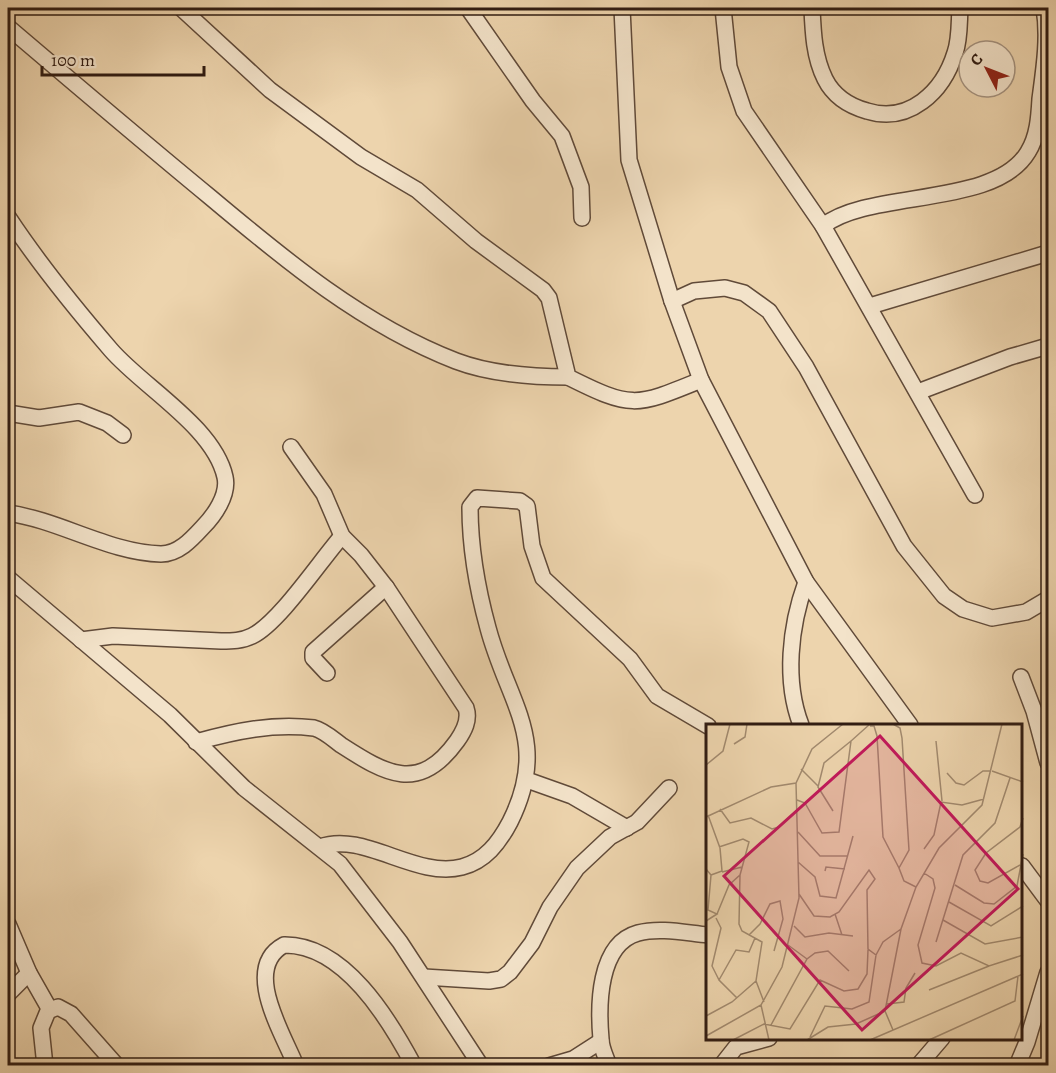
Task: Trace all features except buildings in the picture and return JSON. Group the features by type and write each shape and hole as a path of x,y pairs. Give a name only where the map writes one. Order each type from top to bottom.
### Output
{"street":[{"path":"181,8 270,90 361,158 417,190 477,241 543,290 549,297 568,378"},
{"path":"468,8 533,101 562,136 581,187 582,218"},
{"path":"622,8 630,160 672,301 701,380 806,582 909,724"},
{"path":"723,8 729,67 744,111 823,226 975,495"},
{"path":"812,8 817,59 826,81 838,97 853,107 873,113 895,115 925,102 946,73 956,52 960,8"},
{"path":"823,226 841,214 922,200 974,186 1008,170 1023,159 1033,142 1038,117 1046,28 1044,8"},
{"path":"8,27 260,239 324,289 397,332 457,361 533,377 568,378 614,399 633,403 649,400 701,380"},
{"path":"8,217 40,265 112,351 207,442 222,468 226,487 208,522 184,546 161,554 132,549 36,517 8,513"},
{"path":"870,306 1048,253"},
{"path":"672,301 694,291 725,288 744,293 768,311 806,368 904,546 944,596 963,609 992,618 1026,612 1048,599"},
{"path":"918,392 1010,357 1048,346"},
{"path":"8,413 39,418 79,412 107,423 123,435"},
{"path":"196,742 263,727 317,729 385,772 402,776 415,774 435,766 461,736 467,722 468,713 386,587 361,555 342,536 324,494 291,447"},
{"path":"321,847 341,842 436,867 462,867 490,852 508,825 527,780 529,759 520,717 488,629 472,558 470,507 477,498 520,501 527,506 531,546 543,578 630,659 657,696 706,725"},
{"path":"81,640 113,636 238,641 253,636 285,607 342,536"},
{"path":"8,578 170,715 244,788 340,864 385,919 481,1065"},
{"path":"801,724 792,694 791,667 794,636 806,582"},
{"path":"327,673 313,658 313,652 386,587"},
{"path":"1021,677 1034,711 1048,763"},
{"path":"527,780 572,796 627,828"},
{"path":"424,977 489,981 501,979 516,966 532,943 550,907 577,868 592,851 644,815 669,788"},
{"path":"1023,867 1046,892"},
{"path":"8,924 29,973 50,1010"},
{"path":"609,1065 601,1041 605,971 610,958 622,942 639,933 706,935"},
{"path":"296,1065 265,991 271,957 284,945 322,955 340,966 366,992 388,1020 414,1065"},
{"path":"1017,1065 1048,972"},
{"path":"8,994 29,973"},
{"path":"45,1065 41,1028 50,1010 58,1007 71,1014 117,1065"},
{"path":"721,1065 736,1047 762,1040"},
{"path":"918,1065 940,1040"},
{"path":"549,1065 573,1059 601,1041"}]}
